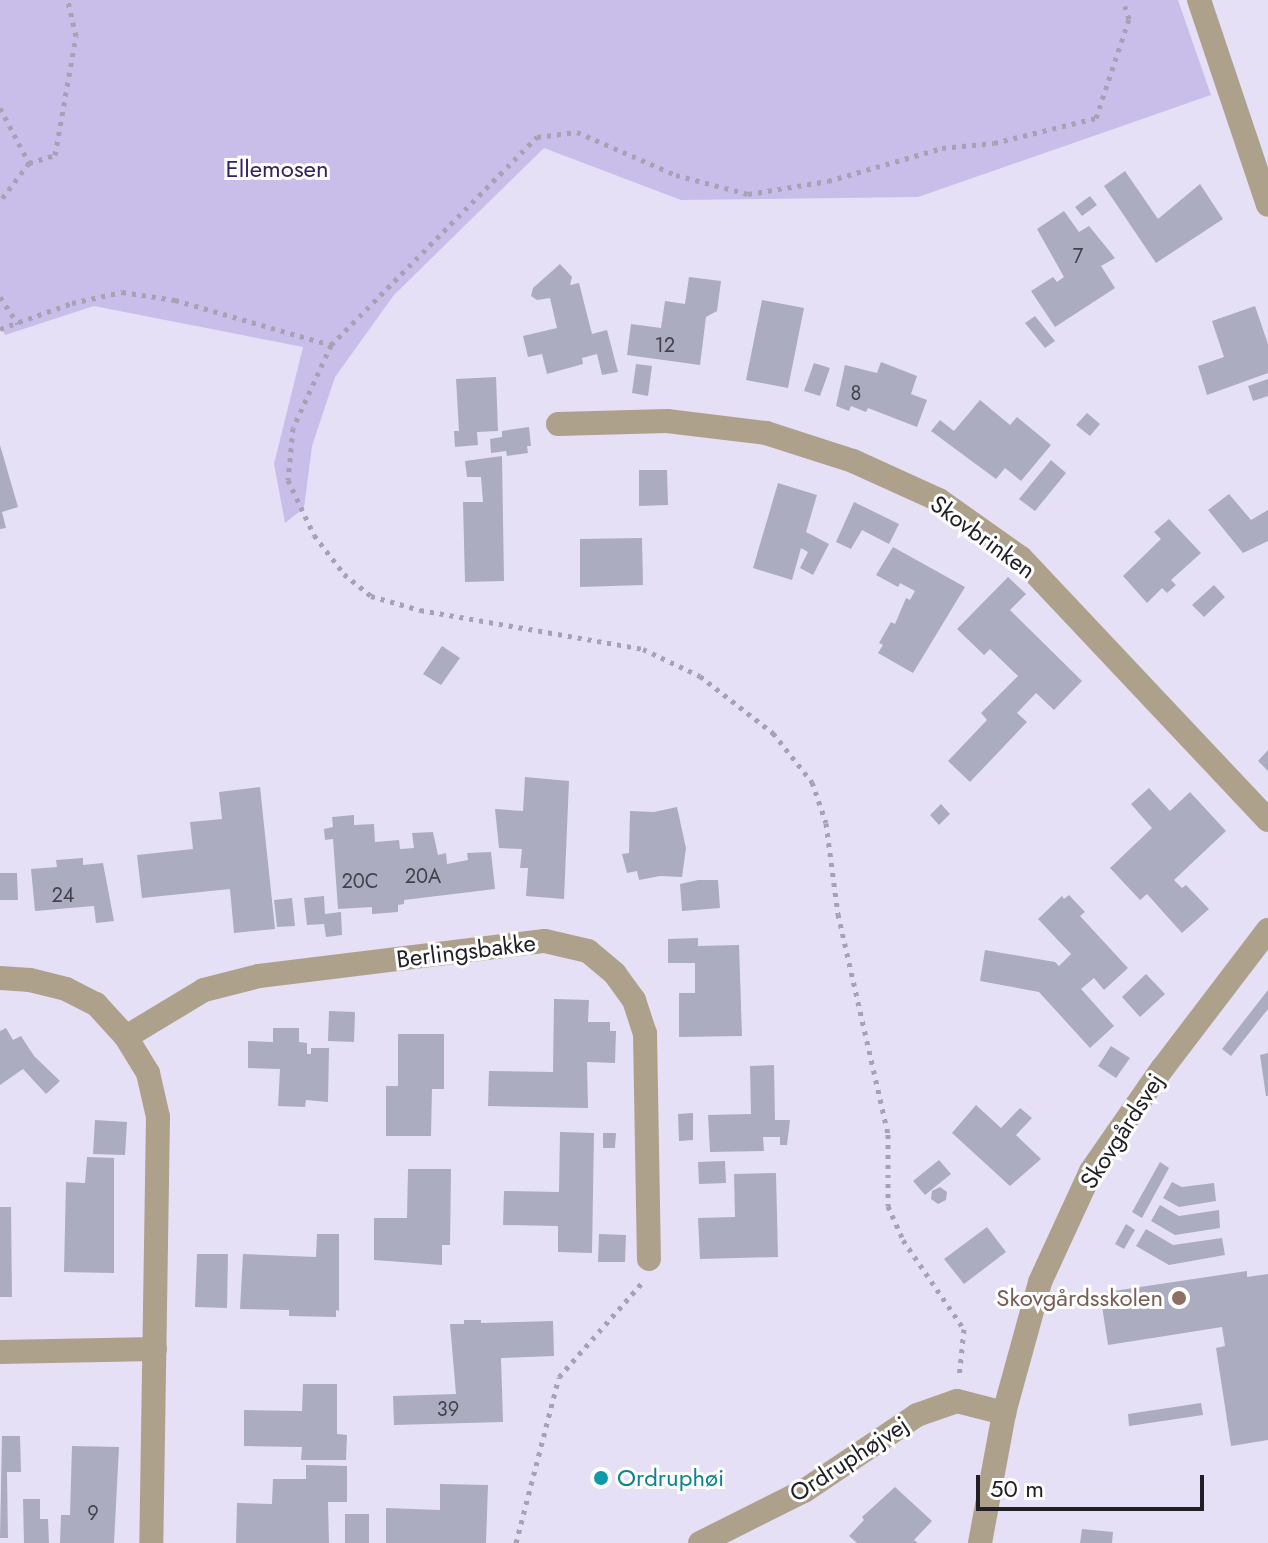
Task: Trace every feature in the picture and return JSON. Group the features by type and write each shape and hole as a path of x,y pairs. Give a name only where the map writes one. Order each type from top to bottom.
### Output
{"street":[{"path":"1199,0 1268,205"},
{"name":"Skovbrinken","path":"558,424 667,421 766,433 853,461 939,500 1021,558 1268,820"},
{"name":"Skovgårdsvej","path":"980,1543 1004,1413 1040,1282 1091,1171 1162,1069 1268,930"},
{"name":"Berlingsbakke","path":"126,1037 204,990 259,976 545,941 588,951 615,974 634,1000 645,1033 649,1259"},
{"path":"0,978 30,980 66,989 96,1004 126,1037 148,1073 158,1117 151,1543"},
{"path":"0,1352 155,1349"},
{"path":"957,1401 1004,1413"},
{"name":"Ordruphøjvej","path":"700,1543 804,1491 917,1415 957,1401"}],"path":[{"path":"0,201 29,163 55,155 76,36 68,0"},
{"path":"957,1401 964,1329 903,1240 888,1206 888,1134 838,914 826,823 812,782 773,733 700,676 643,649 420,610 371,596 344,574 314,535 288,480 293,428 331,345 537,137 577,132 676,175 748,194 828,181 942,148 994,143 1096,118 1129,19 1123,0"},
{"path":"0,108 29,163"},
{"path":"0,329 72,303 122,292 175,300 331,345"},
{"path":"0,297 18,324"},
{"path":"516,1543 559,1377 642,1284 649,1259"}],"green space":[{"name":"Ellemosen","path":"0,0 1178,0 1211,95 918,197 681,200 544,148 394,295 335,377 312,446 304,508 285,523 274,464 303,347 94,306 5,335 0,325"}],"building":[{"path":"1125,171 1158,219 1200,184 1223,219 1156,263 1104,186"},
{"path":"1090,196 1097,205 1082,216 1075,207"},
{"path":"1064,211 1079,232 1089,226 1115,258 1101,266 1115,288 1055,327 1031,291 1053,277 1057,282 1064,277 1037,229"},
{"path":"560,264 572,277 570,285 579,283 592,334 607,330 618,372 602,375 597,354 582,358 583,364 547,374 542,354 528,357 523,336 557,328 550,298 537,300 531,296 533,288"},
{"path":"689,277 721,281 717,311 706,317 700,365 627,355 631,324 661,328 665,301 685,304"},
{"path":"762,300 804,308 788,388 746,380"},
{"path":"1255,306 1268,344 1268,373 1207,395 1198,366 1224,357 1212,321"},
{"path":"1035,316 1055,341 1045,348 1025,323"},
{"path":"881,362 917,376 911,394 927,400 917,427 868,408 866,412 851,406 849,411 836,406 845,365 877,373"},
{"path":"814,363 830,368 820,396 804,391"},
{"path":"636,364 652,366 648,396 632,393"},
{"path":"496,377 498,431 477,432 478,445 455,447 454,431 459,431 456,379"},
{"path":"1268,379 1268,396 1253,401 1248,386"},
{"path":"980,400 1010,425 1017,417 1051,445 1021,481 1005,468 996,479 931,431 940,420 954,431"},
{"path":"1087,413 1100,424 1090,436 1076,425"},
{"path":"529,427 531,446 527,446 528,453 507,456 506,451 491,453 490,439 502,437 502,431"},
{"path":"0,445 18,507 2,512 6,528 0,529"},
{"path":"502,456 504,581 465,582 463,502 483,502 481,477 467,477 465,461"},
{"path":"1051,460 1066,473 1035,511 1019,499"},
{"path":"639,470 667,470 668,505 639,506"},
{"path":"778,483 817,495 806,532 829,544 813,575 800,568 808,552 801,548 792,580 753,568"},
{"path":"1229,494 1251,520 1268,510 1268,541 1243,553 1208,510"},
{"path":"854,502 899,524 889,544 862,530 851,549 836,542"},
{"path":"1169,519 1201,553 1171,580 1176,585 1167,593 1162,588 1147,603 1123,576 1161,539 1154,532"},
{"path":"642,538 643,585 580,587 580,539"},
{"path":"893,547 965,587 913,673 878,653 883,645 879,643 891,622 895,624 906,598 910,600 915,591 900,583 898,587 876,575"},
{"path":"1008,577 1026,594 1010,610 1082,681 1054,710 1036,693 1017,713 1027,722 970,782 948,761 987,720 981,713 1018,676 990,649 984,655 957,629"},
{"path":"1214,585 1225,597 1204,617 1192,605"},
{"path":"442,646 460,658 441,685 423,674"},
{"path":"1268,750 1268,771 1258,761"},
{"path":"525,777 569,781 564,899 526,896 528,868 520,868 522,849 499,848 495,809 523,811"},
{"path":"260,787 275,929 234,933 230,889 142,898 137,855 193,849 190,822 222,819 219,792"},
{"path":"1149,788 1170,811 1190,792 1226,831 1174,880 1182,888 1186,885 1209,909 1182,933 1147,894 1140,900 1110,868 1152,828 1131,804"},
{"path":"941,804 950,814 939,825 930,815"},
{"path":"677,807 686,848 682,877 660,876 639,880 637,871 627,873 622,854 629,853 630,811 654,812"},
{"path":"354,815 354,825 374,824 375,842 399,840 400,849 414,848 412,833 433,832 438,855 446,853 447,864 468,860 467,853 491,852 495,889 404,900 404,904 398,905 398,912 372,914 372,907 338,909 333,839 325,840 324,829 333,827 332,817"},
{"path":"83,858 83,865 103,863 114,921 96,923 94,906 35,911 31,869 57,867 56,860"},
{"path":"0,873 17,873 18,900 0,900"},
{"path":"718,880 720,908 682,911 680,884"},
{"path":"1069,895 1085,912 1080,916 1128,968 1104,990 1094,978 1081,989 1114,1026 1090,1048 1039,992 980,981 985,950 1055,962 1059,966 1071,954 1038,919 1062,896 1064,899"},
{"path":"324,896 325,914 341,912 342,935 326,937 324,924 307,925 304,898"},
{"path":"292,898 295,926 277,927 274,900"},
{"path":"698,938 698,946 739,945 742,1036 679,1037 679,993 695,993 695,963 668,963 668,939"},
{"path":"1146,974 1165,994 1140,1017 1122,997"},
{"path":"1268,990 1268,1009 1231,1056 1222,1049"},
{"path":"554,999 589,1000 588,1022 610,1022 610,1031 616,1031 615,1063 587,1062 588,1108 488,1106 489,1071 553,1072"},
{"path":"329,1011 355,1012 354,1042 328,1041"},
{"path":"6,1028 13,1040 21,1036 34,1056 60,1081 46,1094 23,1069 0,1085 0,1031"},
{"path":"273,1028 299,1028 299,1042 307,1043 307,1054 311,1054 311,1048 329,1048 328,1102 306,1100 305,1107 278,1106 280,1069 248,1068 248,1041 273,1042"},
{"path":"398,1034 444,1034 444,1089 432,1089 431,1136 386,1136 386,1086 398,1086"},
{"path":"1111,1046 1130,1058 1116,1078 1098,1066"},
{"path":"1268,1053 1268,1096 1266,1096 1260,1055"},
{"path":"774,1065 775,1120 790,1120 787,1145 780,1145 780,1137 763,1137 764,1151 710,1152 708,1115 751,1114 750,1066"},
{"path":"976,1105 1001,1128 1020,1108 1032,1118 1016,1135 1041,1159 1010,1186 952,1133"},
{"path":"693,1113 693,1140 679,1141 678,1114"},
{"path":"95,1120 127,1122 125,1155 93,1154"},
{"path":"560,1132 594,1133 592,1253 558,1252 558,1226 503,1225 504,1191 559,1192"},
{"path":"603,1133 616,1133 615,1148 603,1148"},
{"path":"87,1157 114,1158 114,1273 64,1272 66,1182 85,1183"},
{"path":"939,1160 951,1174 925,1195 913,1181"},
{"path":"725,1161 726,1183 699,1184 698,1162"},
{"path":"1160,1162 1169,1168 1142,1218 1132,1212"},
{"path":"408,1169 451,1169 450,1245 442,1245 442,1265 374,1260 374,1218 407,1218"},
{"path":"776,1173 778,1257 700,1259 698,1218 735,1217 734,1174"},
{"path":"1172,1182 1182,1187 1214,1183 1216,1201 1179,1207 1163,1198"},
{"path":"940,1187 947,1192 946,1200 938,1204 931,1199 932,1191"},
{"path":"1160,1205 1179,1216 1219,1210 1220,1228 1175,1235 1151,1221"},
{"path":"0,1207 11,1207 12,1297 0,1297"},
{"path":"1126,1224 1135,1230 1124,1249 1115,1244"},
{"path":"987,1227 1006,1252 964,1284 944,1259"},
{"path":"1146,1229 1173,1245 1222,1238 1225,1255 1169,1265 1136,1246"},
{"path":"317,1234 339,1234 339,1311 336,1310 336,1317 289,1316 289,1310 240,1309 243,1254 316,1257"},
{"path":"599,1234 626,1235 625,1262 598,1262"},
{"path":"197,1254 228,1254 227,1308 195,1307"},
{"path":"1247,1271 1247,1277 1268,1274 1268,1440 1231,1446 1216,1348 1225,1346 1222,1327 1108,1345 1100,1293"},
{"path":"464,1320 481,1320 481,1323 553,1321 554,1356 501,1358 503,1422 394,1425 393,1396 456,1394 450,1324 464,1324"},
{"path":"303,1384 337,1384 337,1434 347,1435 346,1460 301,1460 302,1447 244,1446 244,1410 302,1411"},
{"path":"1201,1403 1203,1415 1129,1426 1128,1414"},
{"path":"2,1436 20,1436 21,1472 7,1472 8,1538 0,1538"},
{"path":"72,1446 119,1447 114,1543 60,1543 61,1515 70,1515"},
{"path":"306,1465 347,1466 347,1502 328,1502 329,1543 236,1543 237,1503 272,1504 273,1479 306,1479"},
{"path":"440,1484 488,1485 486,1543 386,1543 386,1508 440,1510"},
{"path":"895,1487 932,1521 914,1540 918,1543 857,1543 849,1536 864,1520 862,1517"},
{"path":"23,1499 40,1499 40,1519 48,1519 49,1543 24,1543"},
{"path":"345,1514 369,1514 369,1543 345,1543"},
{"path":"1082,1529 1113,1532 1112,1543 1080,1543"}],"place":[{"name":"Skovgårdsskolen","path":"1179,1298"},
{"name":"Ordruphøi","path":"601,1478"}]}
